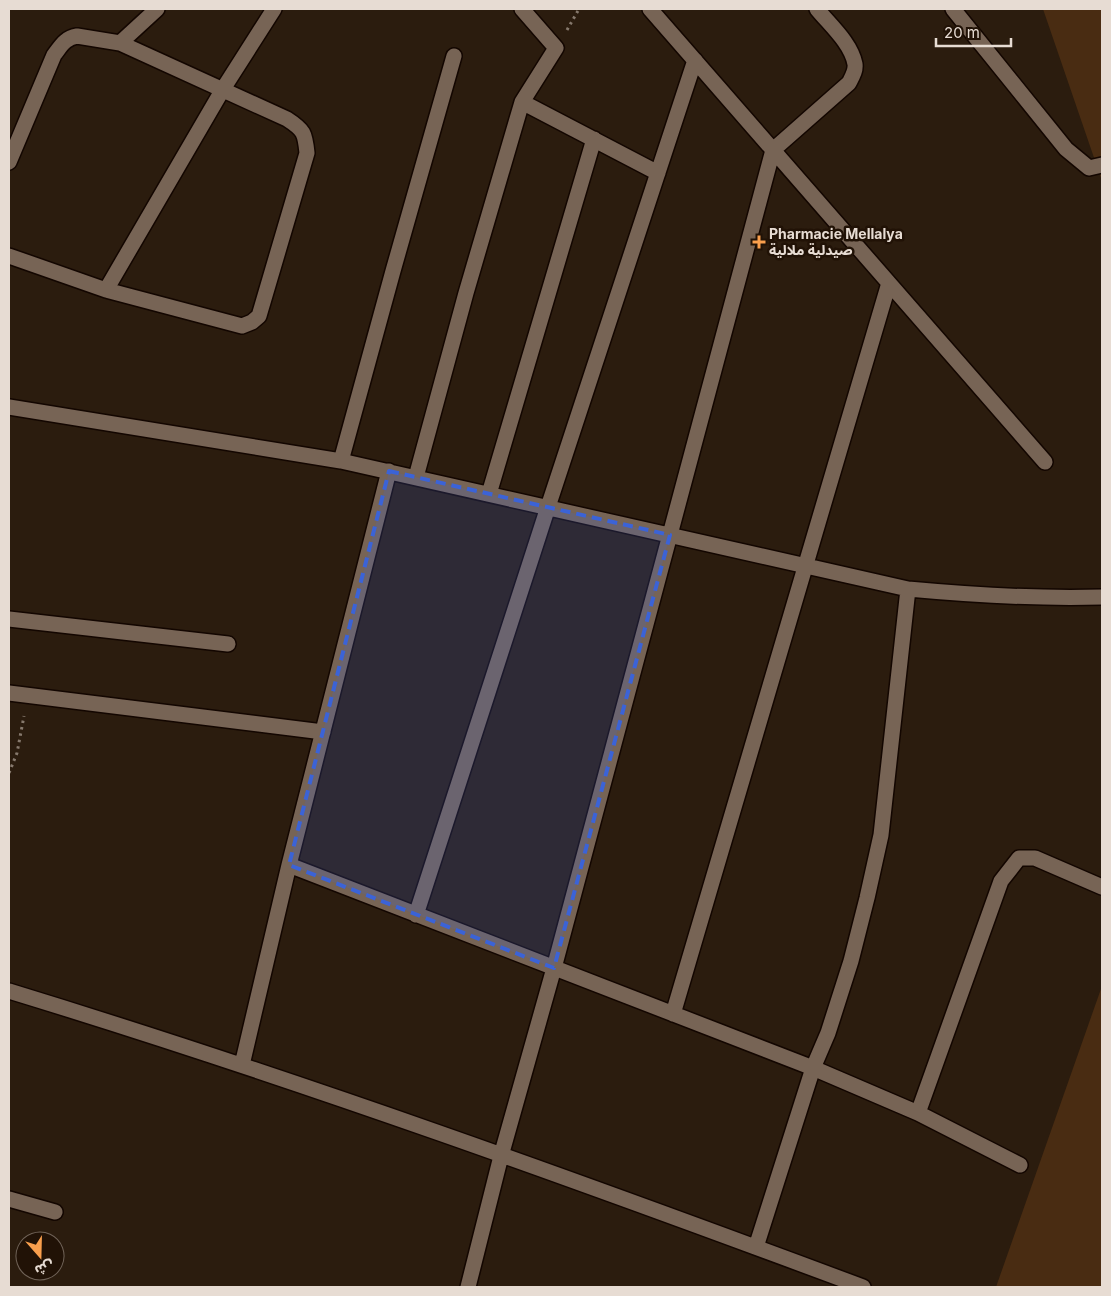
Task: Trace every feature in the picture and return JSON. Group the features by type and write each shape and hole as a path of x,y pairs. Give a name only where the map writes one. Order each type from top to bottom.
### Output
{"street":[{"path":"120,43 157,9"},
{"path":"106,290 224,89 274,9"},
{"path":"416,477 466,293 522,102 556,48 522,9"},
{"path":"650,9 1045,462"},
{"path":"468,1287 501,1156 554,968 773,150 849,83 854,74 855,65 848,47 817,9"},
{"path":"953,9 1066,149 1089,168 1102,165"},
{"path":"9,162 54,55 63,42 77,36 120,43 287,119 301,128 305,136 308,153 259,316 252,322 242,326 106,290 9,256"},
{"path":"341,461 454,56"},
{"path":"416,915 695,60"},
{"path":"522,102 658,173"},
{"path":"489,494 594,139"},
{"path":"673,1014 889,283"},
{"path":"9,407 341,461 908,589 1030,597 1102,597"},
{"path":"242,1065 289,866 389,471"},
{"path":"756,1247 813,1068 828,1033 851,961 881,836 908,589"},
{"path":"9,619 228,644"},
{"path":"9,693 323,732"},
{"path":"918,1113 1001,881 1019,858 1034,858 1102,887"},
{"path":"289,866 813,1068 918,1113 1020,1165"},
{"path":"9,991 362,1105 863,1287"},
{"path":"9,1199 55,1212"}],"path":[{"path":"9,773 17,753 28,695"}],"highlighted area":[{"path":"389,471 670,535 554,968 289,865"}],"shaded area":[{"path":"1043,9 1102,9 1102,181"},
{"path":"1102,986 1102,1287 996,1287"}],"place":[{"name":"Pharmacie Mellalya صيدلية ملالية","path":"759,242"}]}
